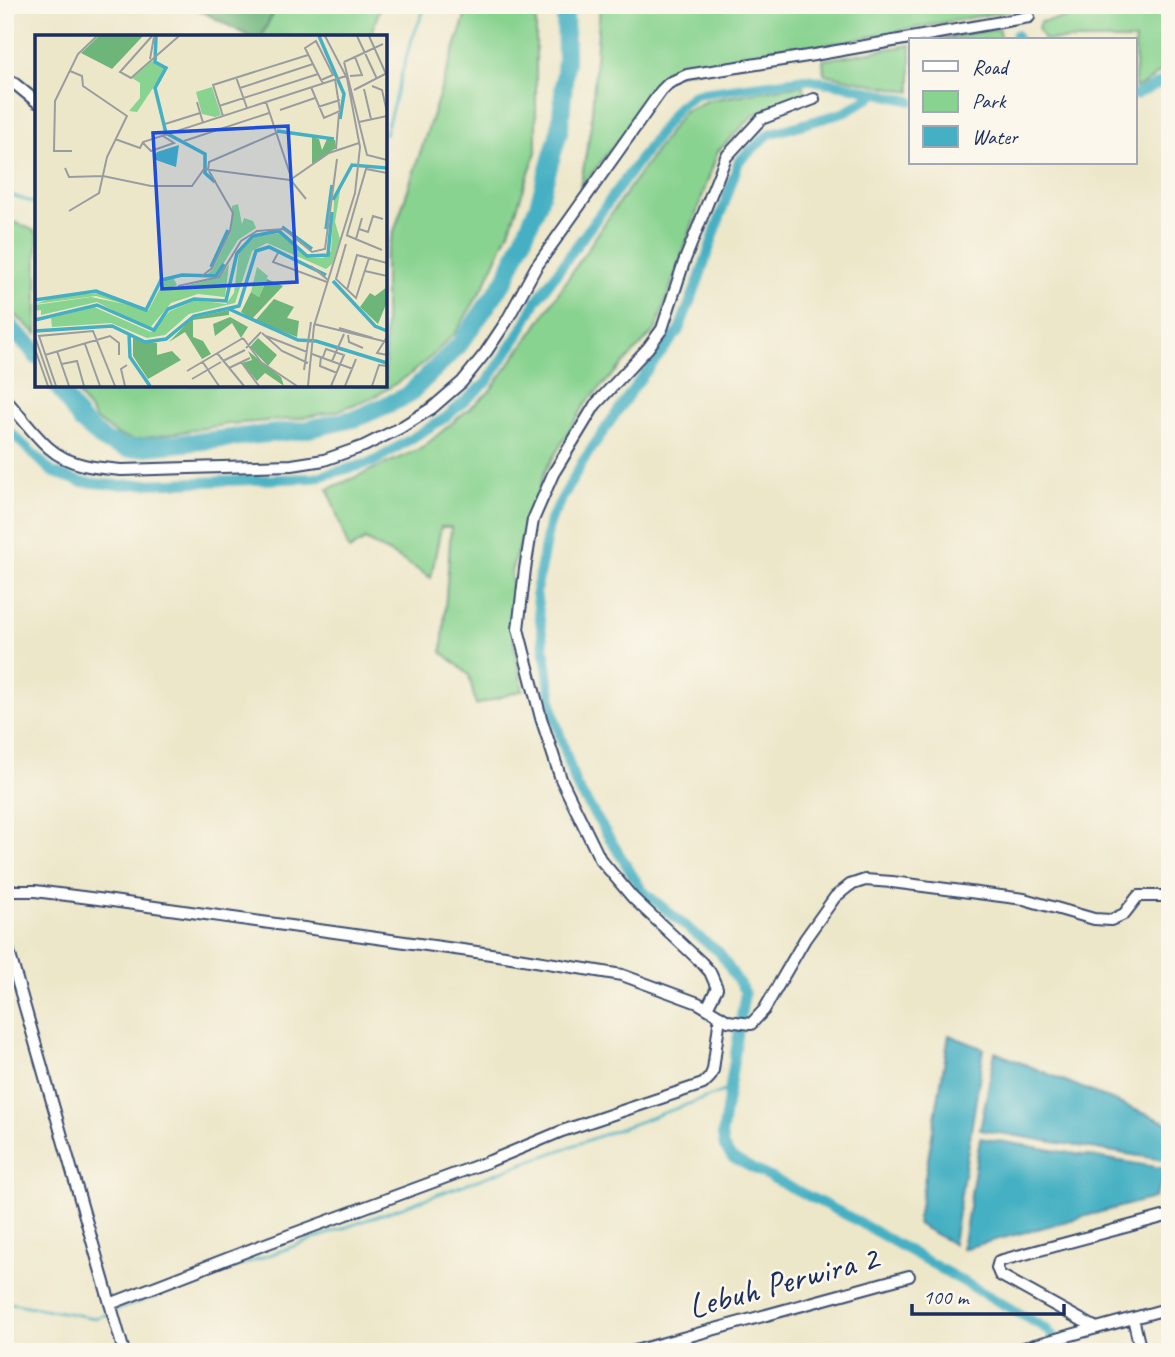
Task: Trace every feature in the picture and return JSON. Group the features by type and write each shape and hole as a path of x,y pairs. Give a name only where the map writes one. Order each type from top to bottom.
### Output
{"street":[{"path":"910,38 1029,17"},
{"path":"5,399 50,449 66,459 99,468 122,470 292,465 324,460 364,446 432,408 462,382 506,322 536,267 669,83 687,75 909,38"},
{"path":"5,79 35,100"},
{"path":"707,1008 717,988 710,972 632,898 600,859 561,779 541,718 518,629 533,520 553,474 595,405 648,348 662,328 684,262 726,158 761,119 814,99"},
{"path":"5,891 35,891 98,899 622,975 698,1003 724,1018 751,1024 764,1010 805,939 835,897 850,885 865,880 1024,899 1094,919 1111,920 1124,914 1138,896 1170,896"},
{"path":"5,938 124,1352"},
{"path":"110,1305 490,1161 562,1131 703,1084 713,1070 724,1018"},
{"path":"1096,1328 1000,1275 997,1268 999,1261 1170,1214"},
{"name":"Lebuh Perwira 2","path":"631,1352 909,1276"},
{"path":"1009,1352 1170,1308"},
{"path":"1133,1318 1141,1352"}],"green space":[{"path":"190,5 277,5 262,35 246,35"},
{"path":"277,5 381,5 371,35 262,35"},
{"path":"469,5 536,5 536,152 510,229 484,286 456,332 409,375 376,396 337,411 295,419 229,424 134,440 118,435 96,420 73,387 387,387 387,253"},
{"path":"600,5 1055,5 979,16 674,74 659,84 580,188 591,125"},
{"path":"1170,5 1170,61 1154,77 1136,88 1136,38 1043,38 1038,28 1040,22 1132,7"},
{"path":"999,29 1000,38 947,38"},
{"path":"909,45 909,92 824,74 823,60"},
{"path":"803,85 805,95 755,114 718,151 656,329 586,403 545,471 511,571 514,643 523,690 476,705 469,675 442,652 451,527 441,527 431,578 365,540 349,550 328,489 422,448 489,392 684,111 709,100"},
{"path":"5,218 35,232 35,332 5,306"}],"water":[{"path":"949,1035 984,1049 953,1244 917,1224"},
{"path":"995,1052 1170,1124 1170,1161 980,1130"},
{"path":"980,1138 1168,1169 1154,1198 962,1249"}],"waterway":[{"path":"387,127 410,44 426,5"},
{"path":"58,387 81,421 105,441 128,449 304,430 357,418 407,396 459,345 505,280 538,205 560,128 566,59 565,5"},
{"path":"1136,95 1170,78"},
{"path":"5,427 52,472 81,482 117,485 313,478 373,462 445,418 487,382 518,336 537,300 678,107 695,94 806,79 909,101"},
{"path":"876,93 846,112 769,134 739,161 678,332 635,386 583,461 550,520 536,592 554,716 576,785 642,890 719,952 745,992 722,1135 724,1147 732,1158 848,1216 1045,1328 1067,1352"},
{"path":"5,193 35,203"},
{"path":"5,323 35,353"},
{"path":"114,1311 730,1089"},
{"path":"5,1302 95,1318 108,1314"}]}
